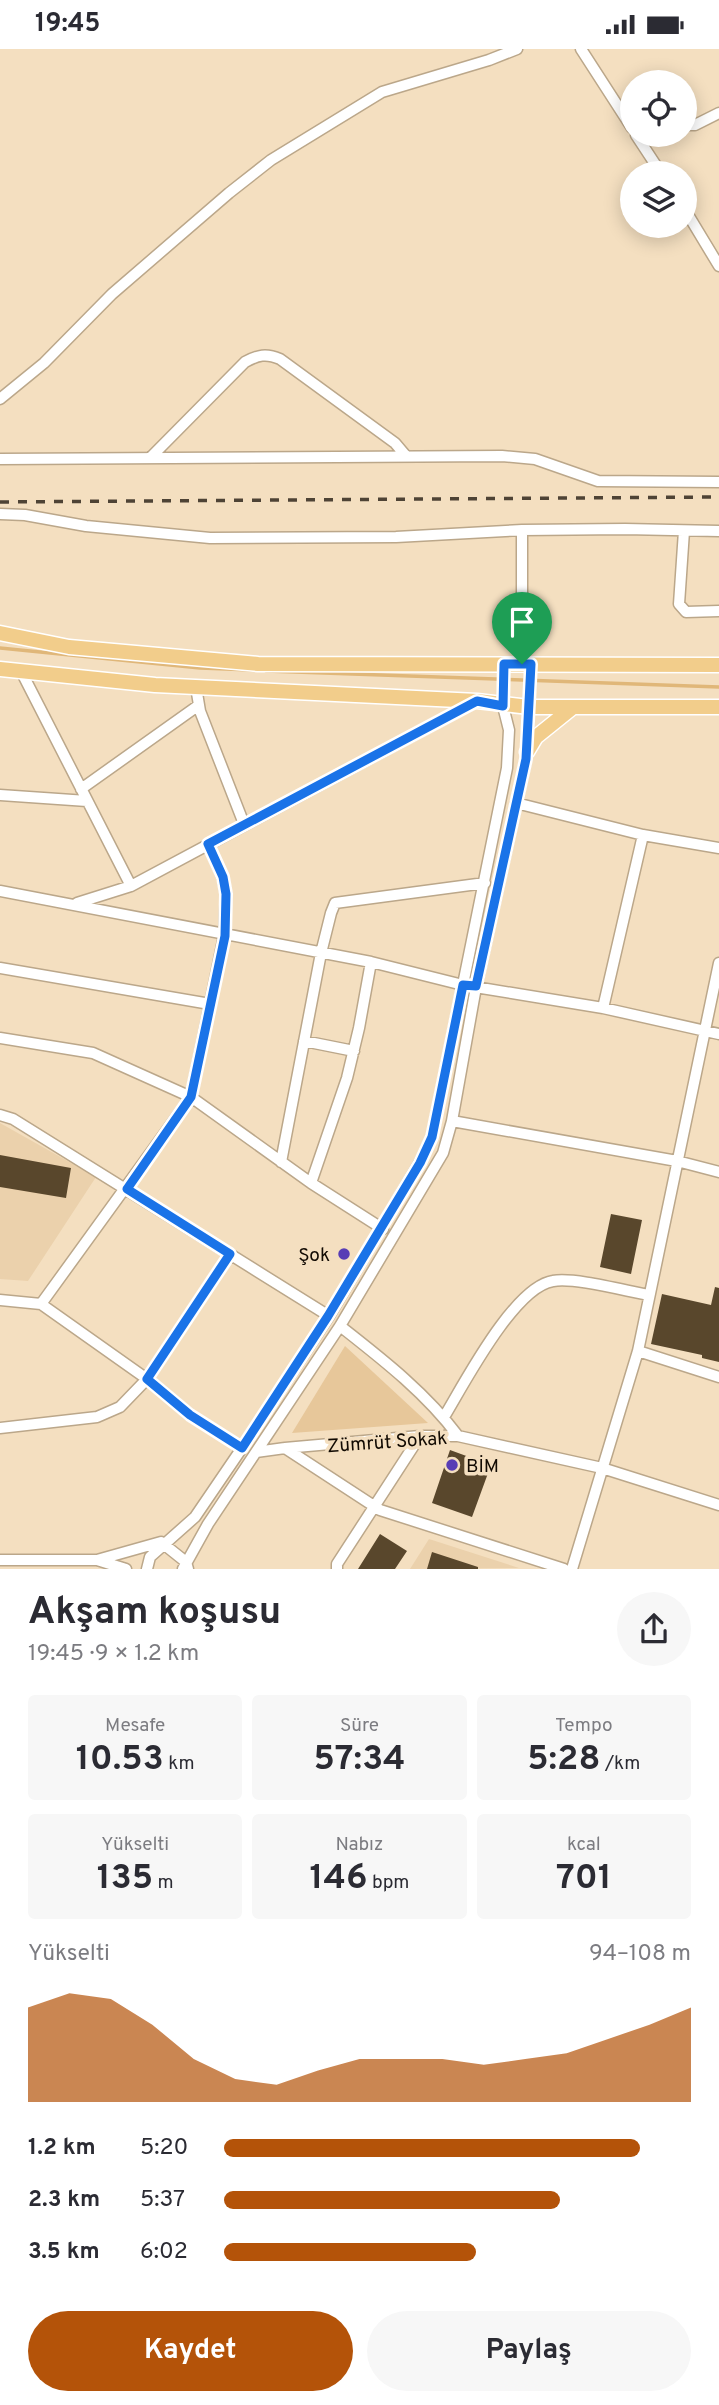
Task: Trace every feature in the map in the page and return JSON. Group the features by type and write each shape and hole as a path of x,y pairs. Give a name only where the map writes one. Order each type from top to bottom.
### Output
{"main road":[{"path":"0,633 69,646 258,664 504,669 719,666"},
{"path":"0,669 155,685 503,701 572,708 719,707"},
{"path":"527,752 536,737 572,708"}],"street":[{"path":"0,398 44,363 119,288 271,160 382,92 517,49"},
{"path":"582,49 620,109"},
{"path":"697,124 719,113"},
{"path":"697,230 719,266"},
{"path":"150,458 245,362 257,355 270,354 395,443 405,456"},
{"path":"0,459 502,456 535,459 598,481 719,482"},
{"path":"0,514 25,515 86,526 210,538 396,537 522,530 719,531"},
{"path":"0,1560 97,1560 161,1542 186,1566 208,1524 340,1326 443,1153 452,1121 476,986 527,752 530,703 522,530"},
{"path":"684,531 679,604 686,613 719,611"},
{"path":"147,1569 150,1557 166,1546 195,1517 242,1448 328,1316 420,1163 432,1137 507,768 509,730 503,701 504,669"},
{"path":"21,670 131,886"},
{"path":"196,687 199,705 244,824"},
{"path":"75,904 131,886 477,701"},
{"path":"81,789 199,705"},
{"path":"0,795 87,800"},
{"path":"516,803 643,835 719,848"},
{"path":"603,1008 643,835"},
{"path":"41,1304 127,1189 191,1097 225,936 226,894 223,877 208,844"},
{"path":"281,1162 321,953 335,903 485,883"},
{"path":"0,891 371,962 463,985 603,1008 719,1034"},
{"path":"311,1184 347,1078 371,962"},
{"path":"572,1569 638,1350 719,963"},
{"path":"0,968 210,1004"},
{"path":"0,1038 93,1053 191,1097 311,1184 394,1237"},
{"path":"304,1041 354,1051"},
{"path":"0,1115 13,1119 328,1316"},
{"path":"452,1121 677,1161 719,1172"},
{"path":"0,1428 97,1417 120,1407 147,1379 230,1254"},
{"path":"444,1417 499,1328 524,1298 544,1283 565,1280 649,1295"},
{"path":"0,1300 41,1304 147,1379 190,1415 242,1448"},
{"path":"340,1326 387,1363 444,1417 458,1436"},
{"path":"638,1350 719,1377"},
{"path":"337,1569 337,1564 420,1436"},
{"name":"Zümrüt Sokak","path":"256,1453 420,1436 458,1436 602,1468 719,1505"},
{"path":"285,1448 374,1506 564,1569"},
{"path":"97,1560 126,1569"}],"shaded area":[{"path":"0,1123 96,1177 28,1281 0,1279"},
{"path":"345,1346 428,1423 292,1433"},
{"path":"429,1539 519,1568 410,1569"}],"building":[{"path":"0,1155 71,1168 66,1198 0,1187"},
{"path":"611,1214 642,1220 631,1274 600,1267"},
{"path":"715,1287 719,1288 719,1362 702,1358 702,1355 651,1344 662,1294 711,1305"},
{"path":"450,1450 491,1465 472,1517 432,1503"},
{"path":"380,1534 407,1551 395,1569 358,1569"},
{"path":"432,1552 478,1567 478,1569 427,1569"}],"waterway":[{"path":"0,648 200,668 252,670"},
{"path":"266,671 719,687"}],"railway":[{"path":"0,502 719,497"}],"place":[{"name":"Şok","path":"344,1254"},
{"name":"BİM","path":"452,1465"}],"route":[{"path":"504,664 522,664 531,664 526,759 476,986 463,985 432,1137 420,1163 328,1316 242,1448 190,1415 147,1379 230,1254 127,1189 191,1097 225,936 226,894 223,877 208,844 477,701 503,706 504,664"}]}
